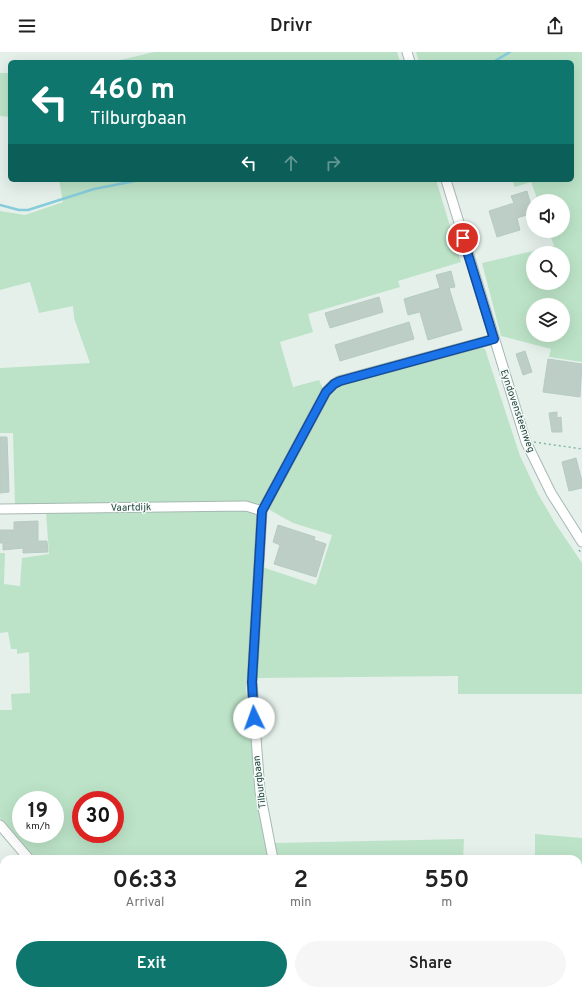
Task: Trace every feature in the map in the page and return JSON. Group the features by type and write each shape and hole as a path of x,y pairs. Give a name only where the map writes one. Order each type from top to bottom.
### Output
{"street":[{"path":"447,182 494,339"},
{"name":"Eyndovensteenweg","path":"494,339 526,442 551,493 582,542"},
{"name":"Tilburgbaan","path":"272,855 260,792 252,682 262,511 326,392 334,384 340,381 494,339"},
{"name":"Vaartdijk","path":"0,509 246,506 262,511"},
{"path":"0,825 26,855"}],"path":[{"path":"526,442 582,449"}],"green space":[{"path":"154,52 397,52 399,60 120,60"},
{"path":"416,52 582,52 582,362 549,357 551,349 501,336 482,263 526,253 526,290 570,290 570,246 554,246 551,238 570,238 570,194 535,194 531,182 574,182 574,60 418,60"},
{"path":"0,73 8,73 8,117 0,116"},
{"path":"59,182 437,182 461,262 398,281 400,287 308,314 313,332 280,342 293,387 319,380 323,389 259,507 15,505 13,433 0,433 0,368 90,363 74,318 73,306 39,313 30,282 0,290 0,211 25,215 63,202"},
{"path":"513,182 531,182 515,187"},
{"path":"481,348 485,349 520,456 538,494 555,523 582,563 582,694 458,694 458,676 256,678 262,567 316,585 332,535 293,523 268,509 328,398 340,386 349,382"},
{"path":"247,509 258,515 246,688 257,802 268,855 31,855 21,843 64,843 64,791 12,791 12,832 0,818 0,710 12,710 11,694 30,693 29,652 17,654 17,649 11,649 8,632 0,633 0,553 5,553 4,584 20,586 22,558 49,554 46,512"},
{"path":"535,834 582,838 582,855 535,855"},
{"path":"464,839 463,855 277,855 274,843"}],"building":[{"path":"527,191 526,215 517,218 520,230 497,237 489,211 514,203 511,196"},
{"path":"451,271 455,287 449,288 462,330 428,340 420,312 408,315 404,299 440,288 436,275"},
{"path":"379,297 383,312 330,328 325,313"},
{"path":"409,322 414,339 340,361 335,345"},
{"path":"525,351 532,372 523,375 516,354"},
{"path":"548,359 582,364 580,397 543,392"},
{"path":"557,412 557,418 561,417 562,432 552,432 549,413"},
{"path":"0,437 7,437 9,492 0,493"},
{"path":"576,458 582,481 582,488 569,491 562,462"},
{"path":"38,521 38,541 47,541 48,552 23,553 23,548 3,550 3,543 0,543 0,530 14,530 14,522"},
{"path":"278,525 315,537 314,540 326,544 316,577 274,564 280,545 273,542"}],"waterway":[{"path":"496,60 510,52"},
{"path":"0,205 19,210 28,210 94,189 130,182"}],"route":[{"path":"254,718 252,682 262,511 326,392 334,384 340,381 494,339 463,238"}]}
